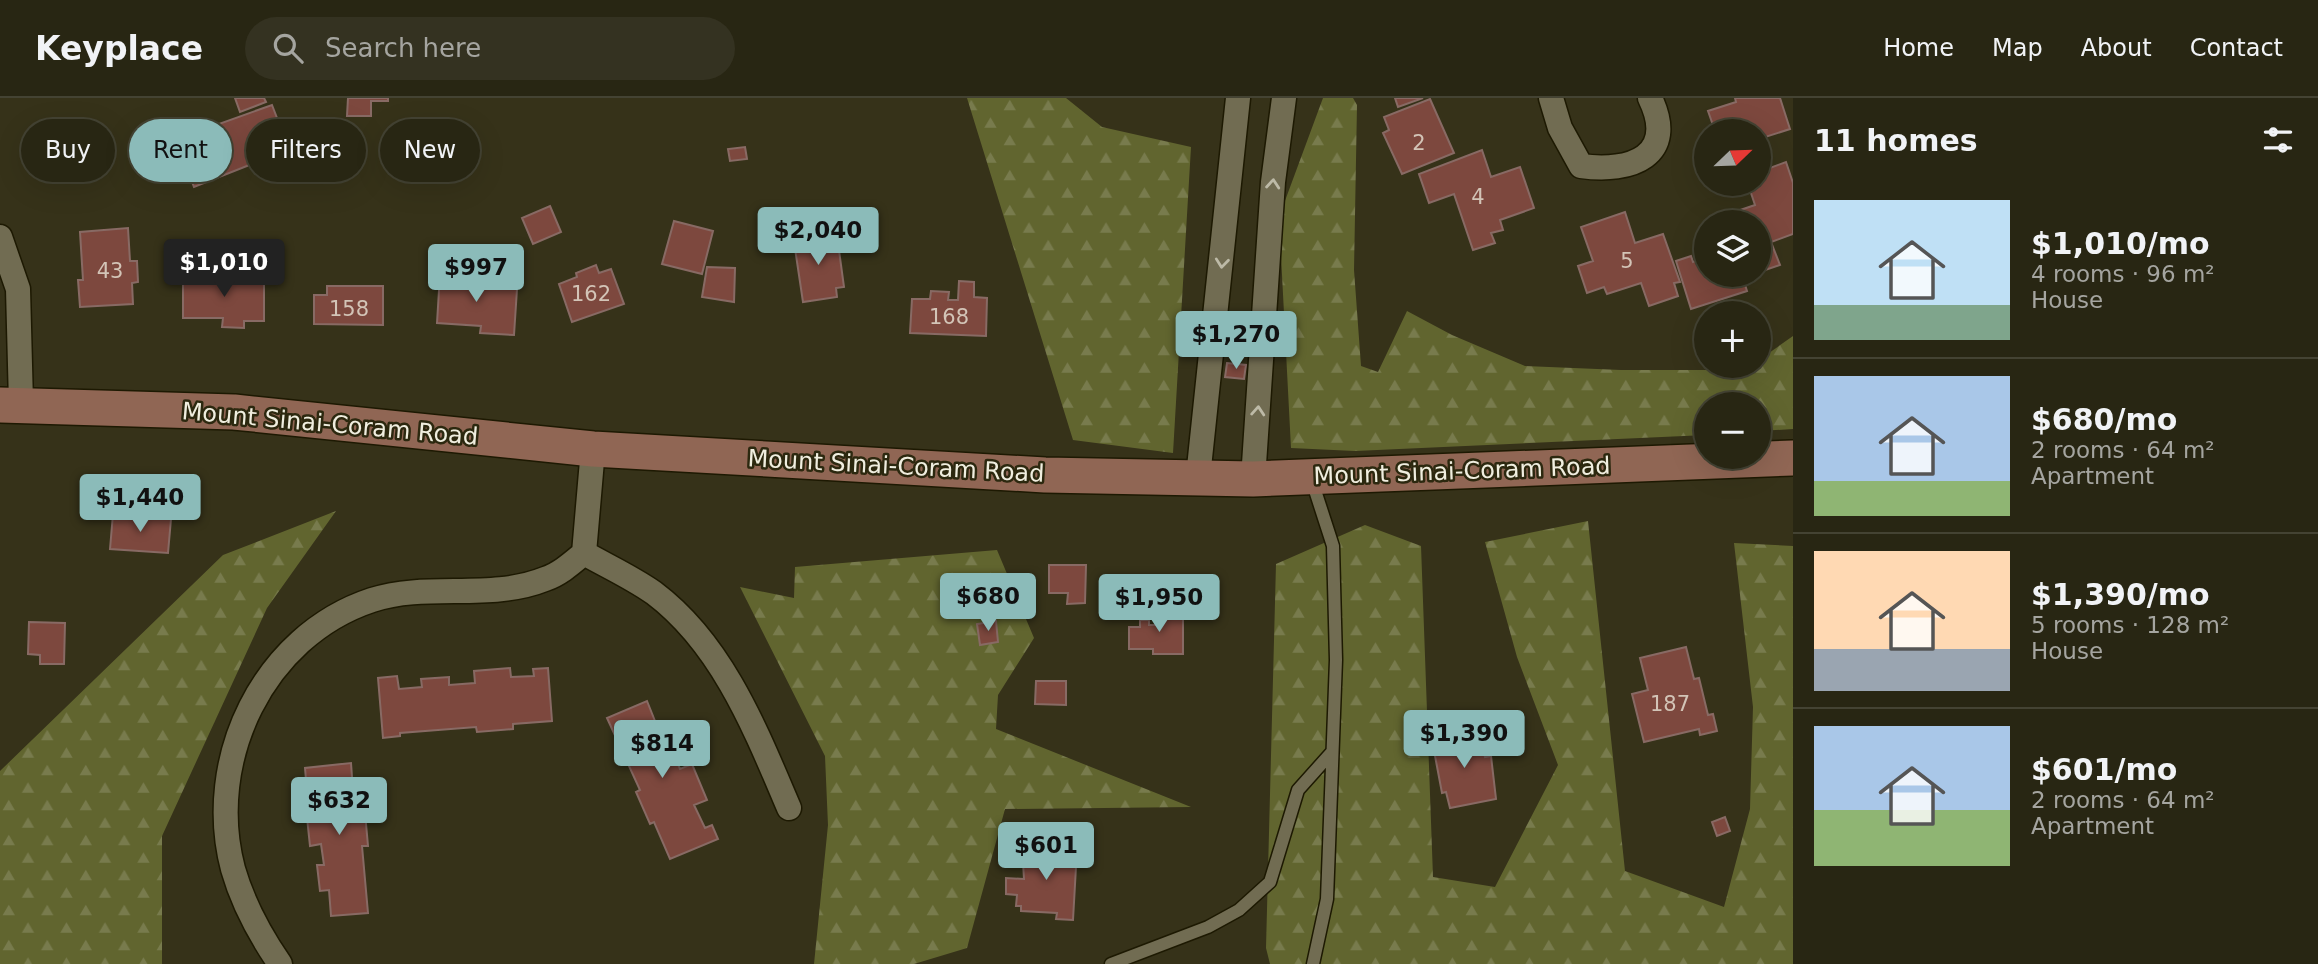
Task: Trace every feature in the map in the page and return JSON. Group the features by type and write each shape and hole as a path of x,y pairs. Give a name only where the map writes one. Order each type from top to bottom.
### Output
{"main road":[{"name":"Mount Sinai-Coram Road","path":"10,404 234,412 593,449 1045,475 1253,479 1793,458"}],"street":[{"path":"1198,477 1238,98"},
{"path":"1253,479 1273,182 1284,98"},
{"path":"1551,98 1560,128 1581,166 1599,168 1623,164 1651,154 1658,143 1658,115 1650,98"},
{"path":"0,237 18,289 10,404"},
{"path":"584,553 593,449"},
{"path":"584,553 654,593 702,641 735,691 789,808"},
{"path":"280,964 244,902 233,868 227,825 226,787 233,748 250,706 268,676 309,635 372,600 417,591 518,586 546,579 584,553"}],"lane":[{"path":"1311,477 1333,546 1336,660 1327,899 1313,964"},
{"path":"1111,964 1208,927 1239,910 1270,882 1298,790 1332,752"}],"green space":[{"path":"967,98 1066,98 1102,127 1191,147 1173,453 1073,440"},
{"path":"1323,98 1353,98 1357,105 1354,270 1361,366 1378,372 1407,311 1452,335 1525,366 1694,370 1694,378 1771,378 1771,352 1793,336 1793,429 1771,430 1771,392 1694,392 1694,436 1355,451 1291,448 1279,217"},
{"path":"336,511 267,608 162,836 162,964 0,964 0,771 223,555"},
{"path":"1588,521 1625,871 1724,907 1750,809 1753,707 1734,543 1793,546 1793,964 1270,964 1266,948 1276,564 1365,525 1421,546 1433,877 1495,887 1558,765 1517,657 1485,542"},
{"path":"997,550 1034,638 998,695 996,729 1191,807 1005,809 967,948 914,964 814,964 828,825 825,756 740,587 794,598 795,567"}],"building":[{"path":"235,98 264,98 266,102 240,112"},
{"path":"348,98 388,98 388,101 371,101 371,116 347,116"},
{"path":"1395,98 1423,98 1398,107"},
{"path":"1735,98 1780,98 1790,129 1771,135 1771,119 1711,119 1708,111 1736,102"},
{"path":"1430,99 1454,153 1402,174 1383,133 1389,130 1384,117"},
{"path":"272,105 277,118 246,119 246,166 232,172 232,119"},
{"path":"745,147 747,159 730,161 728,149"},
{"path":"1482,150 1491,177 1520,167 1534,208 1500,220 1503,230 1491,233 1495,243 1473,250 1454,194 1429,203 1419,174"},
{"path":"1786,162 1793,183 1793,234 1771,242 1771,210 1740,210 1755,205 1752,196 1771,196 1771,168"},
{"path":"192,182 207,182 194,187"},
{"path":"550,206 561,232 533,244 522,218"},
{"path":"1625,212 1635,243 1663,234 1680,282 1674,283 1678,296 1649,306 1641,283 1607,294 1604,287 1587,293 1578,266 1593,261 1581,227"},
{"path":"674,221 713,231 702,274 662,264"},
{"path":"128,228 130,261 137,261 138,282 132,283 133,304 80,307 78,280 83,280 80,232"},
{"path":"819,231 821,245 838,243 844,287 836,288 837,297 803,302 793,235"},
{"path":"1771,242 1780,265 1771,268"},
{"path":"1691,256 1694,287 1746,287 1747,291 1716,301 1694,301 1694,308 1691,309 1676,261"},
{"path":"596,265 599,273 611,269 624,304 572,322 559,284"},
{"path":"707,267 735,268 734,302 702,297"},
{"path":"231,272 243,272 243,281 264,281 264,321 244,321 244,328 222,327 223,318 183,318 183,277 231,277"},
{"path":"440,274 486,277 485,287 517,289 514,335 480,333 481,326 437,323"},
{"path":"959,281 974,282 974,297 987,298 986,336 910,333 912,299 930,299 931,291 949,292 948,300 958,300"},
{"path":"327,286 383,286 383,325 314,324 314,295 327,295"},
{"path":"1227,363 1246,365 1244,379 1225,377"},
{"path":"113,514 171,519 168,553 110,549"},
{"path":"1049,565 1086,565 1085,603 1067,604 1068,593 1049,593"},
{"path":"1155,609 1172,609 1172,619 1183,619 1183,654 1153,654 1153,649 1129,649 1129,627 1140,627 1140,620 1149,620 1149,625 1155,625"},
{"path":"996,621 998,642 980,645 977,624"},
{"path":"29,622 65,623 64,664 40,664 40,655 28,654"},
{"path":"1686,647 1694,679 1699,678 1708,715 1713,714 1717,731 1700,735 1699,729 1644,742 1632,694 1648,690 1640,658"},
{"path":"510,668 511,677 534,676 533,669 548,668 552,721 513,724 513,729 477,732 476,727 400,733 400,736 383,738 378,678 397,676 399,689 422,687 421,679 449,677 449,685 475,683 474,671"},
{"path":"1036,681 1066,681 1066,705 1035,704"},
{"path":"647,701 657,726 667,722 677,745 671,748 680,769 692,764 707,800 694,805 705,828 712,825 718,839 670,859 654,822 650,824 636,792 640,790 607,718"},
{"path":"1480,731 1485,757 1491,756 1496,799 1450,808 1446,792 1442,793 1432,740"},
{"path":"351,763 353,791 363,790 368,846 362,846 368,913 331,916 329,890 320,891 317,865 324,865 321,844 310,846 306,808 316,807 313,780 306,780 305,768"},
{"path":"1725,817 1730,831 1717,836 1712,822"},
{"path":"1022,846 1077,849 1073,920 1056,919 1057,913 1021,911 1021,906 1016,906 1017,895 1006,894 1006,878 1024,879"}]}
